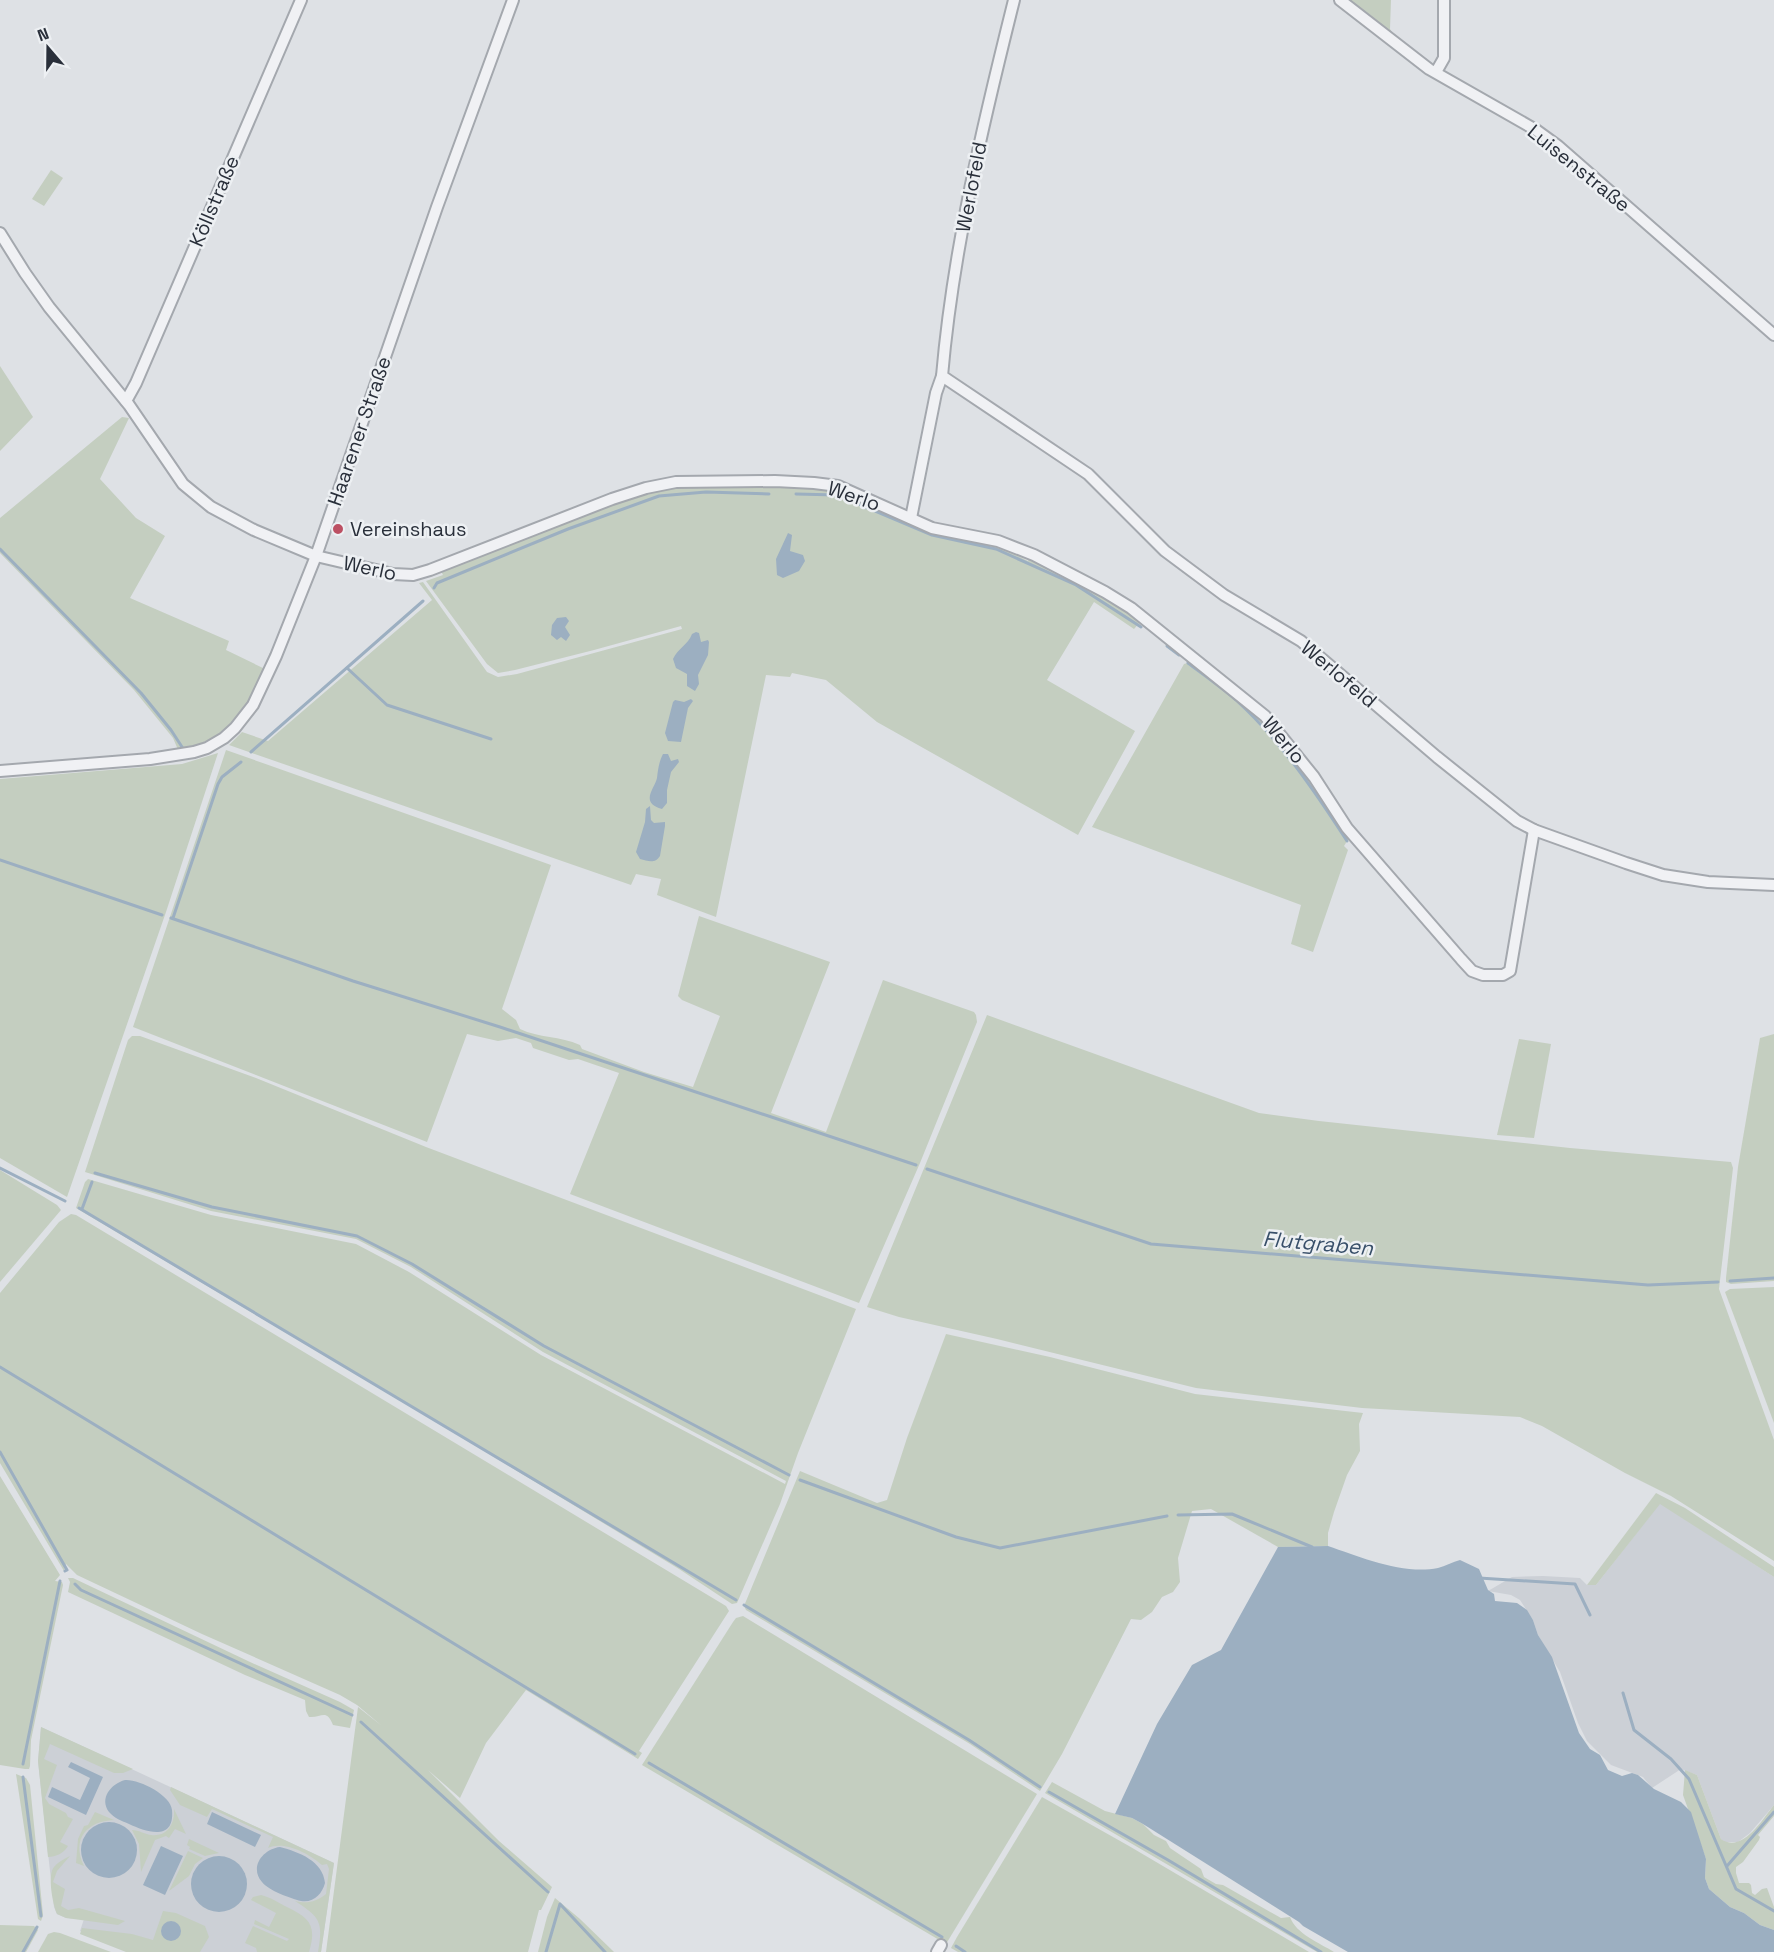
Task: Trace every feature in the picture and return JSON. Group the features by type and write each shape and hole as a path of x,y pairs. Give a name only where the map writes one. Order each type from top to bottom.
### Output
{"street":[{"name":"Köllstraße","path":"126,401 301,0"},
{"name":"Haarener Straße","path":"0,771 178,756 207,748 224,738 253,705 276,656 316,556 433,217 513,0"},
{"name":"Werlofeld","path":"911,518 936,393 942,376 945,337 966,207 991,90 1014,0"},
{"name":"Luisenstraße","path":"1340,0 1429,69 1536,130 1558,146 1774,335"},
{"path":"1436,72 1444,58 1444,0"},
{"name":"Werlo","path":"0,233 24,273 126,401 183,484 211,507 254,530 316,556 393,574 419,574 646,488 676,482 826,484 847,490 933,528 998,541 1034,555 1122,603 1265,716 1314,777 1347,828 1461,959 1477,974 1503,975 1510,970 1534,830"},
{"name":"Werlofeld","path":"942,376 1088,474 1165,551 1224,595 1301,641 1437,757 1517,821 1534,830 1663,874 1724,884 1774,885"}],"shaded area":[{"path":"1660,1503 1774,1577 1774,1805 1750,1833 1738,1842 1725,1842 1721,1839 1697,1775 1681,1769 1652,1788 1643,1777 1611,1765 1587,1741 1578,1723 1560,1672 1520,1600 1511,1595 1488,1591 1512,1577 1580,1578 1587,1585 1596,1585"},
{"path":"41,1727 334,1863 321,1952 136,1952 80,1931 84,1919 66,1918 57,1914 54,1907 38,1761"}],"green space":[{"path":"1345,0 1391,0 1390,29 1395,38"},
{"path":"51,170 63,178 44,206 32,199"},
{"path":"0,366 33,417 0,451"},
{"path":"122,417 129,418 100,479 136,518 165,536 130,598 229,641 226,650 265,669 249,700 233,722 211,738 179,752 173,738 134,690 0,553 0,518"},
{"path":"688,486 822,487 837,490 996,545 1028,561 1030,557 1100,593 1141,621 1134,629 1094,602 1047,680 1135,731 1078,835 877,722 826,680 792,673 790,677 766,675 716,917 657,895 661,879 636,874 631,885 229,745 242,732 268,741 432,600 419,583 423,582 487,672 498,677 517,674 682,629 681,626 498,673 487,664 426,581 443,575 441,571 616,501 659,489"},
{"path":"1191,662 1224,686 1259,717 1300,767 1349,838 1344,846 1348,850 1313,952 1291,944 1301,905 1092,827 1184,664"},
{"path":"226,750 551,865 502,1009 516,1020 520,1029 527,1032 572,1042 580,1045 582,1049 693,1087 720,1016 682,1000 678,996 699,916 830,962 771,1113 826,1132 883,980 974,1012 977,1022 920,1163 859,1303 570,1194 619,1073 578,1059 569,1060 533,1048 531,1043 516,1038 498,1041 467,1034 427,1142 133,1027"},
{"path":"218,753 166,912 67,1197 0,1158 0,779 182,764"},
{"path":"987,1015 1259,1113 1570,1148 1731,1162 1733,1168 1719,1289 1774,1440 1774,1561 1671,1496 1542,1426 1520,1417 1362,1408 1196,1388 899,1317 867,1307"},
{"path":"1774,1034 1774,1281 1731,1284 1726,1282 1726,1278 1738,1167 1760,1038"},
{"path":"132,1036 140,1036 256,1078 426,1147 856,1309 780,1504 737,1603 732,1604 679,1569 443,1426 76,1208 88,1179 211,1215 356,1244 409,1272 541,1355 785,1484 786,1481 543,1352 411,1267 356,1239 211,1211 85,1172 128,1040"},
{"path":"1519,1039 1551,1044 1534,1138 1497,1135"},
{"path":"0,1170 57,1205 61,1210 0,1282"},
{"path":"71,1214 726,1606 729,1611 639,1751 642,1753 638,1759 526,1690 486,1743 460,1798 428,1770 499,1841 552,1887 539,1910 528,1952 326,1952 358,1707 382,1726 357,1705 340,1695 77,1575 66,1564 64,1571 0,1463 0,1293 59,1222"},
{"path":"1774,1287 1774,1423 1725,1292 1730,1289"},
{"path":"946,1334 1050,1357 1195,1394 1363,1413 1359,1424 1360,1451 1347,1475 1334,1512 1328,1533 1328,1546 1278,1547 1211,1509 1192,1511 1178,1558 1180,1582 1173,1592 1162,1597 1152,1612 1141,1620 1131,1619 1062,1754 1040,1791 970,1744 746,1610 744,1606 800,1471 877,1503 887,1500 907,1438"},
{"path":"0,1476 60,1575 55,1581 62,1582 63,1585 31,1740 29,1769 0,1765"},
{"path":"1656,1493 1685,1508 1774,1567 1774,1577 1660,1504 1596,1585 1587,1585"},
{"path":"68,1578 73,1578 340,1702 354,1710 350,1728 333,1725 326,1715 309,1717 305,1700 245,1675 68,1592 70,1582"},
{"path":"743,1616 1037,1794 946,1944 642,1765 733,1622 736,1618"},
{"path":"41,1727 133,1769 123,1773 114,1773 50,1744 44,1759 57,1765 45,1798 49,1804 73,1819 60,1842 68,1846 62,1853 51,1857 48,1857 38,1761"},
{"path":"1685,1770 1697,1775 1721,1839 1736,1842 1744,1839 1774,1805 1774,1816 1758,1835 1759,1840 1743,1862 1736,1867 1736,1873 1739,1883 1749,1883 1755,1895 1767,1888 1774,1907 1774,1930 1760,1925 1744,1913 1730,1907 1709,1889 1705,1878 1706,1859 1683,1795"},
{"path":"16,1774 26,1778 30,1785 43,1915 41,1921 38,1919"},
{"path":"1052,1782 1105,1811 1132,1818 1143,1824 1154,1835 1166,1841 1170,1848 1201,1869 1204,1877 1223,1885 1281,1918 1290,1917 1303,1933 1334,1952 1317,1952 1045,1793"},
{"path":"171,1787 334,1863 321,1952 318,1952 320,1927 318,1922 310,1912 295,1901 311,1902 326,1894 329,1869 327,1864 322,1865 304,1853 289,1847 268,1848 273,1837 212,1809 207,1817 180,1805 170,1790"},
{"path":"1042,1797 1309,1952 958,1952 951,1948"},
{"path":"174,1809 186,1834 175,1829 169,1838 166,1836 155,1840 141,1872 139,1844 132,1830 151,1835 162,1834 172,1824"},
{"path":"95,1812 114,1820 96,1824 84,1833 79,1848 84,1866 76,1863 78,1839 84,1826 88,1825"},
{"path":"189,1839 219,1853 205,1856 189,1849 187,1845"},
{"path":"188,1851 203,1858 195,1864 189,1876 169,1891"},
{"path":"70,1856 57,1871 53,1882 65,1889 61,1906 68,1910 79,1908 125,1921 118,1925 66,1918 57,1914 51,1890 52,1871 57,1864"},
{"path":"261,1895 295,1911 306,1919 312,1929 309,1952 257,1952 256,1948 245,1943 253,1926 287,1941 289,1939 254,1924 255,1920 269,1927 276,1913 251,1900"},
{"path":"555,1898 614,1952 538,1952 547,1917"},
{"path":"163,1911 176,1913 205,1926 209,1937 200,1952 126,1952 80,1934 82,1928 132,1934 153,1940"},
{"path":"0,1925 34,1926 38,1930 26,1952 0,1952"},
{"path":"54,1932 111,1952 38,1952 48,1934"}],"water":[{"path":"788,533 792,535 790,551 803,555 805,561 799,571 783,578 777,575 776,559"},
{"path":"566,617 569,621 565,627 570,635 566,641 561,637 557,640 551,635 552,625 557,618"},
{"path":"696,632 699,633 701,642 708,640 709,642 708,655 698,675 699,684 695,691 687,686 687,674 676,668 673,659"},
{"path":"691,699 693,701 688,708 681,742 668,741 665,733 673,702 675,700 684,702"},
{"path":"663,754 668,754 671,761 678,759 679,762 671,772 667,803 662,809 651,803 650,795"},
{"path":"650,806 651,820 654,823 665,822 660,856 651,861 640,859 636,852 645,822 646,809"},
{"path":"1328,1546 1382,1564 1411,1569 1438,1568 1460,1560 1479,1569 1488,1590 1494,1594 1495,1601 1517,1603 1527,1610 1538,1635 1552,1657 1579,1733 1590,1749 1600,1755 1608,1770 1622,1776 1632,1773 1638,1775 1654,1789 1681,1802 1691,1812 1706,1859 1705,1878 1709,1889 1730,1907 1744,1913 1760,1925 1774,1930 1774,1952 1348,1952 1143,1824 1132,1818 1115,1814 1157,1724 1192,1665 1221,1650 1278,1547"},
{"path":"71,1762 103,1777 86,1815 48,1797 52,1787 80,1800 90,1778 68,1767"},
{"path":"125,1780 146,1785 166,1799 172,1810 169,1827 158,1832 143,1830 118,1819 109,1812 105,1802 108,1792"},
{"path":"212,1812 261,1835 255,1847 207,1824"},
{"path":"104,1822 114,1822 129,1830 135,1839 137,1850 135,1861 129,1870 114,1878 104,1878 93,1873 86,1866 81,1855 81,1845 86,1834 93,1827"},
{"path":"161,1846 183,1856 165,1895 143,1885"},
{"path":"280,1847 302,1855 320,1869 325,1883 317,1897 310,1901 301,1901 275,1891 262,1882 257,1870 260,1860 268,1851"},
{"path":"213,1856 225,1856 235,1860 243,1868 247,1884 243,1900 235,1908 225,1912 213,1912 203,1908 195,1900 191,1890 191,1878 195,1868 203,1860"},
{"path":"171,1921 178,1924 181,1931 178,1938 171,1941 164,1938 161,1931 164,1924"}],"waterway":[{"path":"434,588 437,583 568,529 659,496 706,492 769,494"},
{"path":"796,494 837,495 932,535 996,549 1076,585 1141,627"},
{"path":"0,549 141,693 184,750"},
{"path":"251,752 423,601"},
{"path":"1167,646 1179,655"},
{"path":"1188,663 1252,715 1282,749 1347,841"},
{"path":"347,668 387,705 491,739"},
{"path":"173,918 218,784 222,777 241,762"},
{"path":"0,860 162,915"},
{"path":"171,918 353,981 500,1027 916,1165"},
{"path":"0,1168 65,1201"},
{"name":"Flutgraben","path":"927,1169 1151,1244 1648,1285 1718,1282"},
{"path":"95,1173 212,1207 357,1236 412,1264 544,1346 789,1475"},
{"path":"82,1209 92,1182"},
{"path":"79,1208 736,1600"},
{"path":"1730,1281 1774,1278"},
{"path":"0,1367 635,1754"},
{"path":"0,1452 67,1570 65,1571"},
{"path":"800,1480 956,1537 1000,1548 1167,1516"},
{"path":"1178,1515 1232,1514 1312,1547"},
{"path":"1479,1578 1575,1584 1590,1615"},
{"path":"23,1764 60,1581"},
{"path":"75,1584 81,1590 352,1715"},
{"path":"744,1605 969,1740 1040,1787"},
{"path":"1623,1693 1634,1730 1671,1759 1689,1779 1736,1889 1774,1911"},
{"path":"361,1722 548,1892"},
{"path":"649,1763 942,1937"},
{"path":"23,1777 41,1916"},
{"path":"1049,1792 1321,1952"},
{"path":"1727,1866 1774,1812"},
{"path":"546,1952 560,1904 605,1952"},
{"path":"23,1952 37,1927"},
{"path":"956,1946 965,1952"}],"place":[{"name":"Vereinshaus","path":"338,529"}]}
